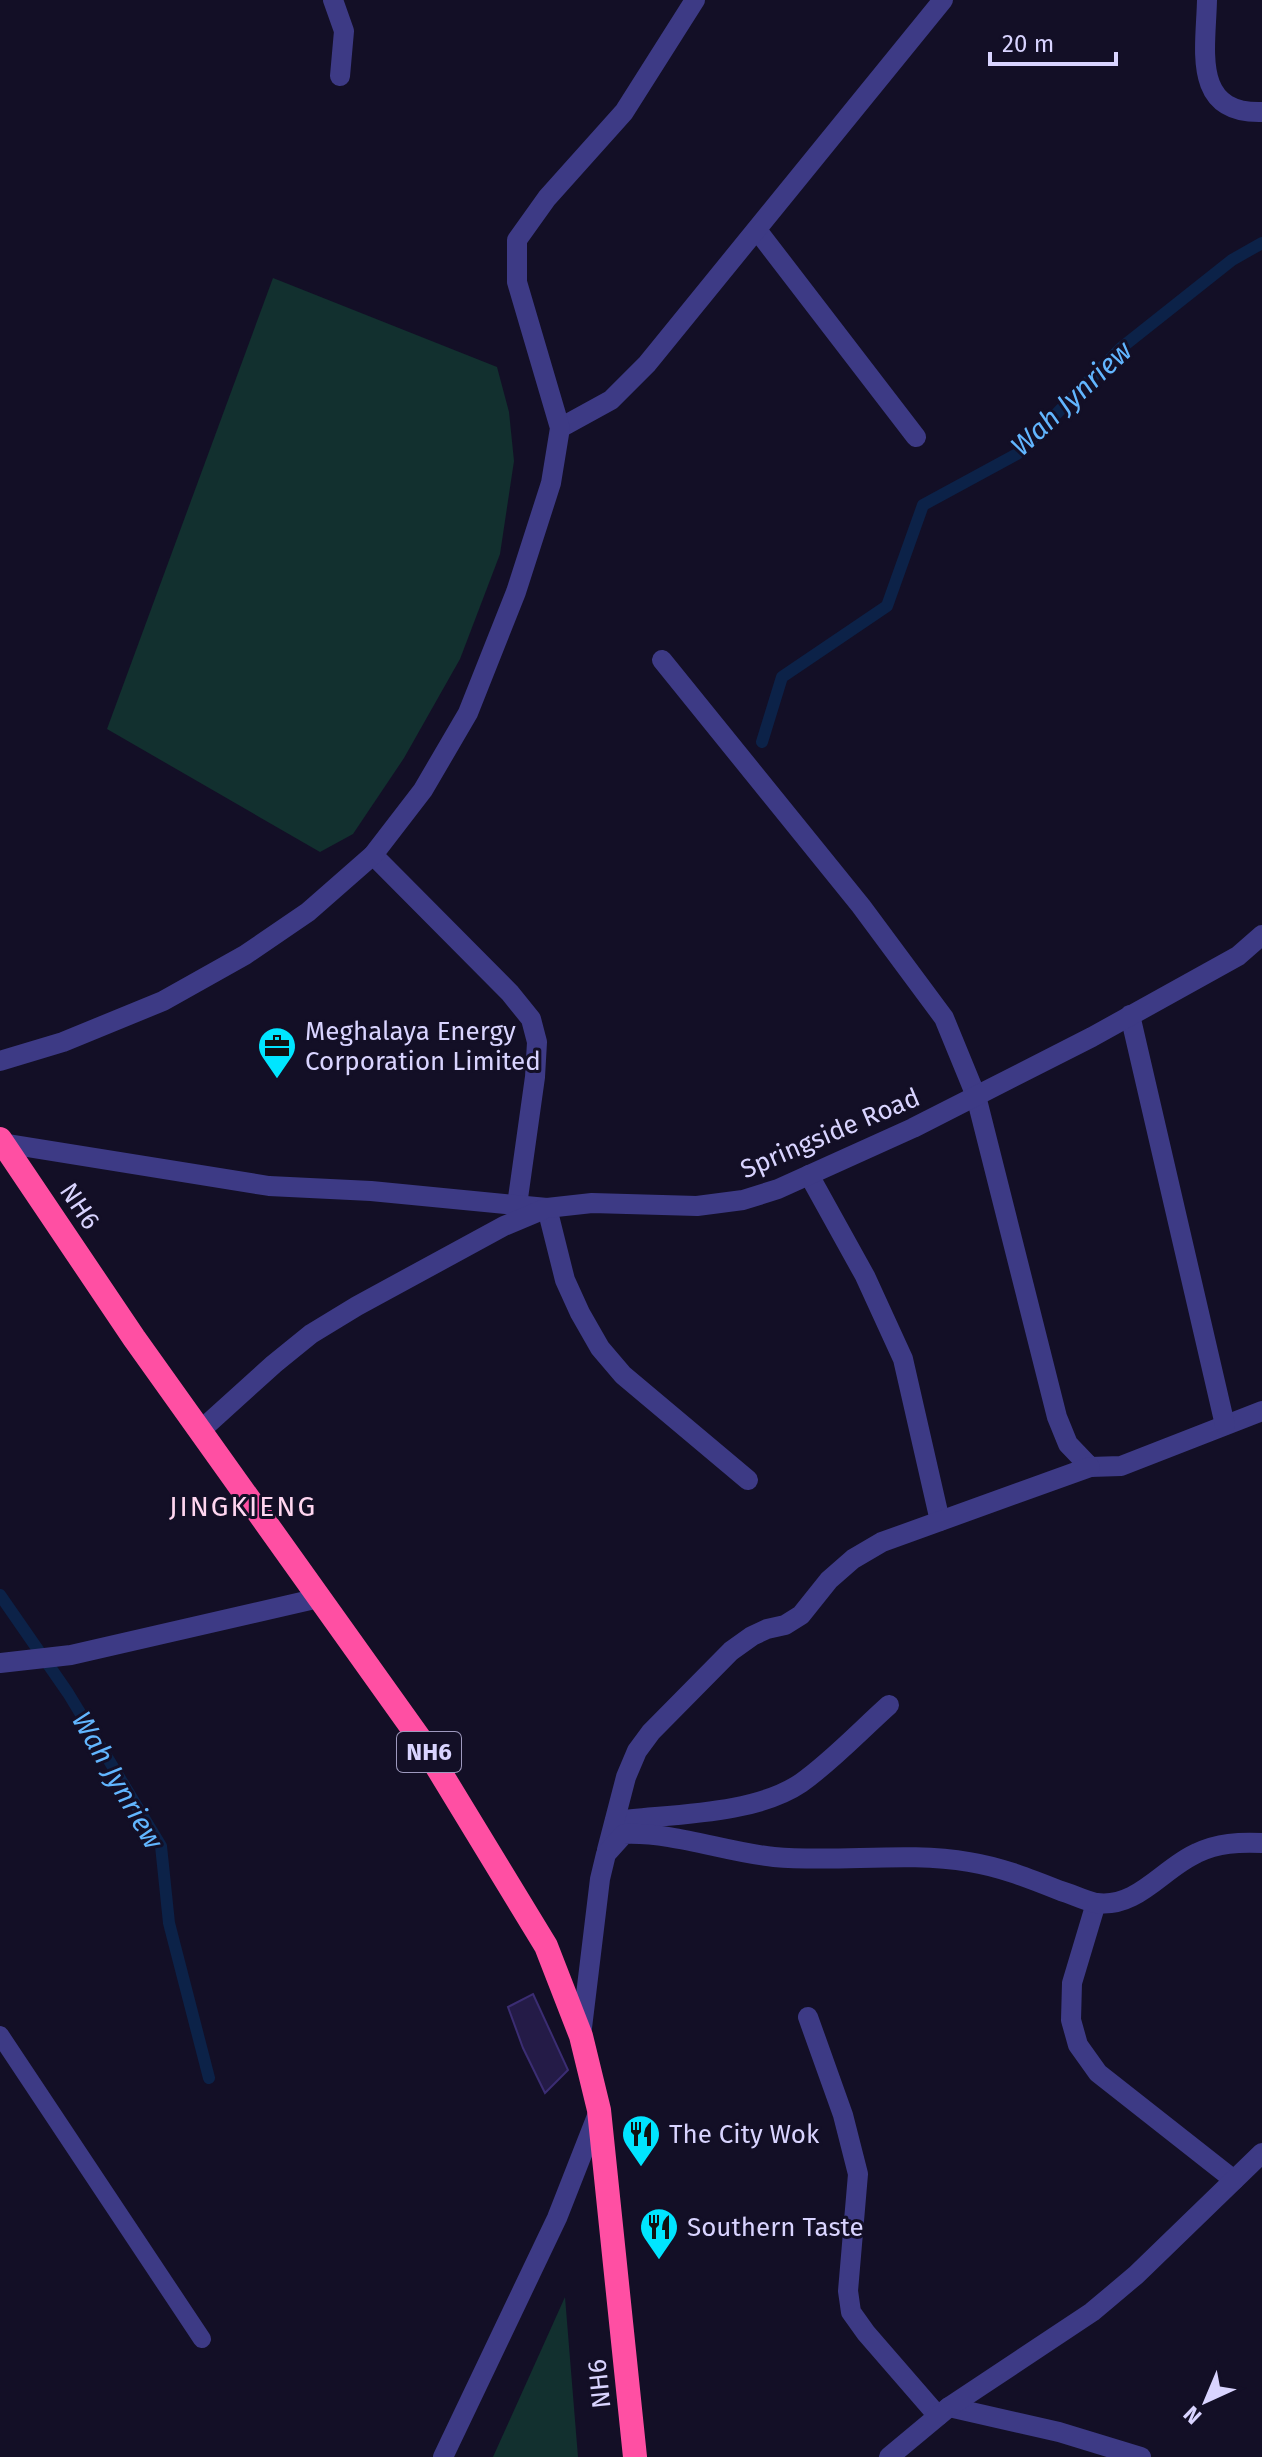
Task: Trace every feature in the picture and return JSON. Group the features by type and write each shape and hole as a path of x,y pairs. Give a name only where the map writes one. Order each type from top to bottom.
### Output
{"highway":[{"name":"NH6","path":"1,1141 134,1338 420,1739 546,1946 581,2036 599,2110 635,2457"}],"street":[{"path":"333,0 344,31 340,76"},
{"path":"0,1061 63,1042 163,1001 245,955 308,912 373,855 423,790 468,713 516,592 551,483 560,428 517,282 517,240 547,198 624,112 695,0"},
{"path":"560,428 611,400 647,364 943,0"},
{"path":"1207,0 1205,73 1216,97 1233,108 1262,112"},
{"path":"757,230 916,437"},
{"path":"662,660 905,963 944,1018 976,1096 1057,1417 1068,1444 1090,1467"},
{"path":"373,855 510,993 531,1019 537,1042 535,1077 517,1205"},
{"name":"Springside Road","path":"201,1430 311,1334 504,1226 547,1208 592,1203 697,1206 743,1200 778,1189 976,1096 1238,956 1262,935"},
{"path":"1130,1015 1225,1425"},
{"path":"1,1141 269,1186 371,1191 547,1208 565,1280 600,1348 623,1375 748,1480"},
{"path":"809,1175 865,1276 903,1359 940,1521"},
{"path":"581,2036 600,1879 626,1777 637,1751 651,1732 731,1651 752,1636 785,1625 801,1615 829,1580 853,1559 882,1542 1090,1467 1121,1466 1262,1411"},
{"path":"7,1662 71,1655 319,1598"},
{"path":"615,1821 751,1805 777,1797 802,1783 889,1705"},
{"path":"606,1854 624,1834 648,1833 771,1857 966,1861 1003,1869 1096,1903 1121,1902 1141,1892 1194,1854 1223,1843 1262,1843"},
{"path":"1096,1903 1072,1983 1071,2020 1078,2045 1098,2073 1234,2180"},
{"path":"808,2017 843,2115 858,2174 848,2291 851,2312 866,2333 944,2412 1059,2432 1141,2457"},
{"path":"443,2457 557,2218 599,2110"},
{"path":"889,2457 944,2412 1092,2312 1136,2275 1262,2153"}],"lane":[{"path":"0,2035 202,2339"}],"green space":[{"path":"273,278 497,367 509,412 514,461 500,554 460,659 404,758 353,834 320,852 107,729"},
{"path":"565,2297 578,2457 493,2457"}],"building":[{"path":"533,1994 568,2070 545,2093 523,2048 508,2007"}],"waterway":[{"name":"Wah Jynriew","path":"762,742 782,677 887,606 923,505 1017,454 1121,348 1232,260 1262,243"},
{"name":"Wah Jynriew","path":"0,1595 68,1693 161,1846 169,1923 209,2078"}],"place":[{"name":"Meghalaya Energy Corporation Limited","path":"277,1080"},
{"name":"The City Wok","path":"641,2168"},
{"name":"Southern Taste","path":"659,2261"}],"district":[{"name":"JINGKIENG","path":"243,1506"}]}
